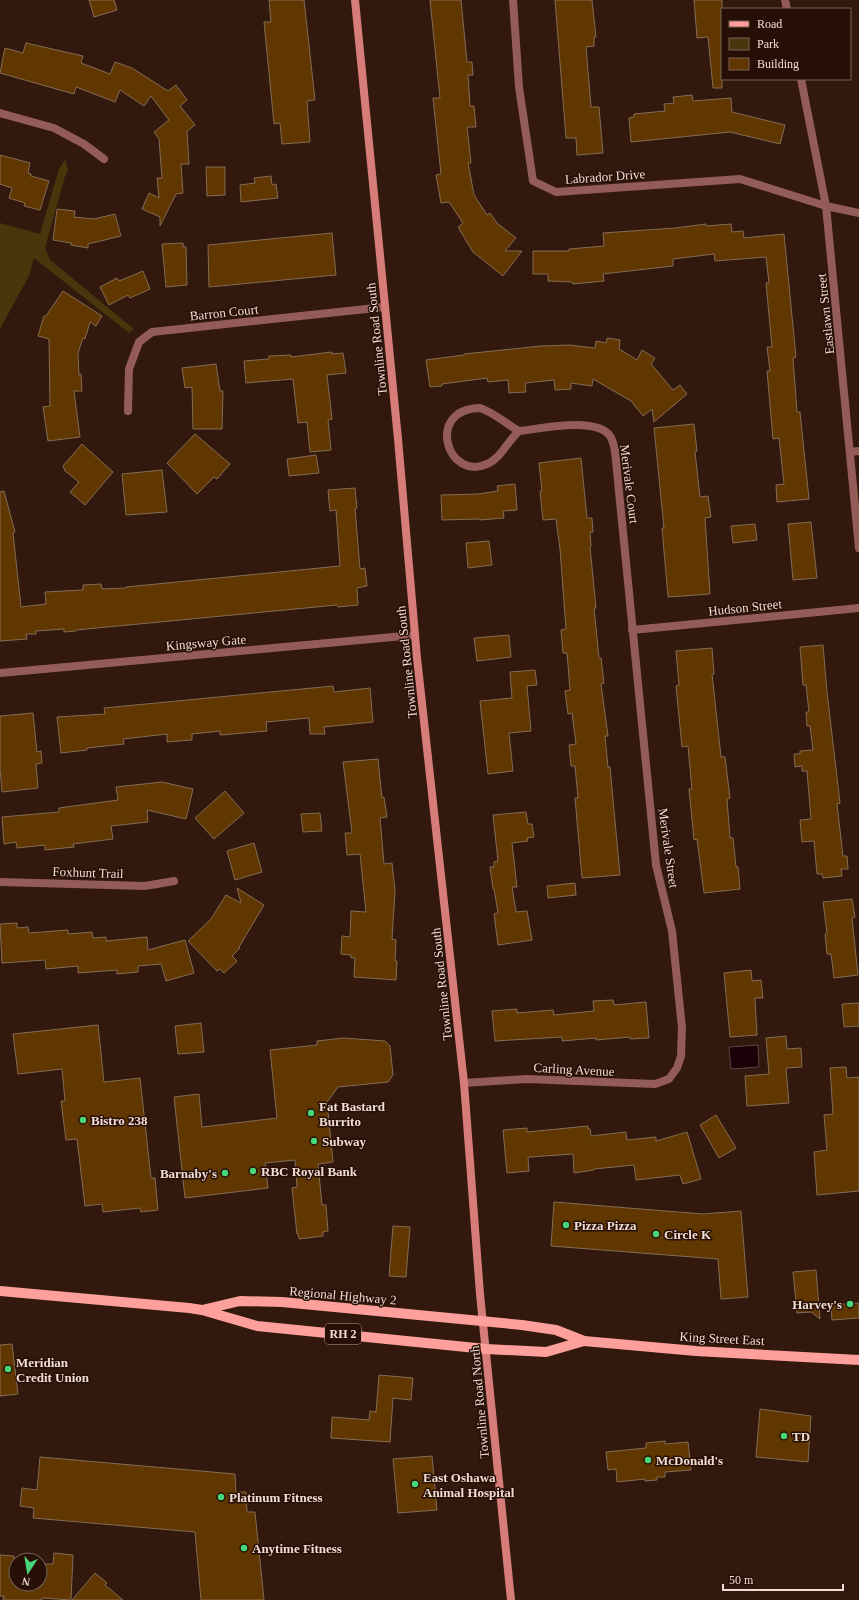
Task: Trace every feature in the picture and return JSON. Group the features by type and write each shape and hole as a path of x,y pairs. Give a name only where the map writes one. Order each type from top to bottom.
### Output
{"main road":[{"name":"Townline Road South","path":"355,0 398,440 415,634 464,1083 483,1321"},
{"name":"Regional Highway 2","path":"0,1292 202,1310 257,1326 486,1349"},
{"name":"Regional Highway 2","path":"202,1310 240,1301 282,1302 483,1321"},
{"name":"King Street East","path":"483,1321 522,1324 556,1330 584,1341 696,1351 859,1360"},
{"name":"Townline Road North","path":"483,1321 511,1600"},
{"name":"King Street East","path":"486,1349 546,1352 584,1341"}],"street":[{"name":"Labrador Drive","path":"513,0 519,87 533,181 556,192 740,179 826,206 859,213"},
{"name":"Eastlawn Street","path":"801,80 826,206 855,452 859,548"},
{"path":"0,114 54,128 84,144 104,159"},
{"name":"Barron Court","path":"128,411 129,369 139,342 152,332 385,307"},
{"path":"480,408 489,411 507,425 519,431 495,460 486,465 477,467 458,461 451,453 447,444 449,425 458,414 471,409 480,408"},
{"name":"Merivale Court","path":"519,431 582,425 600,428 610,436 615,451 621,501 632,630"},
{"name":"Hudson Street","path":"632,630 859,608"},
{"name":"Merivale Street","path":"632,630 656,865 672,931 682,1028 681,1056 677,1068"},
{"name":"Kingsway Gate","path":"0,673 415,634"},
{"name":"Foxhunt Trail","path":"0,882 145,886 174,881"},
{"name":"Carling Avenue","path":"464,1083 526,1079 656,1084 669,1078 677,1068"}],"green space":[{"path":"65,160 68,170 45,248 50,260 134,329 129,333 34,258 29,276 0,329 0,223 40,234 59,169"}],"shaded area":[{"path":"758,1045 759,1067 731,1069 729,1047"}],"building":[{"path":"89,0 114,0 117,10 94,17"},
{"path":"269,0 304,0 315,100 307,101 310,142 282,144 280,123 274,124 264,22 271,22"},
{"path":"430,0 461,0 467,62 472,62 473,75 468,75 470,106 474,106 476,127 467,127 471,163 468,163 474,195 487,215 490,213 497,223 516,238 505,251 522,251 503,276 473,252 458,227 463,223 449,202 441,203 436,175 441,174 433,98 440,98"},
{"path":"555,0 592,0 596,37 594,37 594,46 586,47 591,107 599,107 603,153 577,155 576,138 566,138"},
{"path":"694,0 722,0 722,88 713,88 708,37 697,38"},
{"path":"26,43 83,56 81,63 110,74 115,62 132,68 168,91 176,85 187,100 180,106 195,125 187,131 189,164 181,164 183,193 176,194 160,226 160,217 142,209 149,193 159,198 157,178 162,178 159,139 154,132 169,120 151,96 144,106 120,90 115,102 76,87 74,94 0,73 5,48 23,53"},
{"path":"692,95 693,101 731,98 732,112 785,125 780,144 730,132 631,142 629,118 634,117 634,114 665,111 664,104 674,103 673,97"},
{"path":"0,155 30,163 28,173 31,174 31,176 49,181 40,210 24,206 25,203 9,198 12,188 0,184"},
{"path":"206,167 225,167 225,195 207,196"},
{"path":"271,176 272,185 276,184 278,198 241,202 240,185 255,183 254,178"},
{"path":"57,209 75,211 74,217 94,219 115,214 121,236 88,244 88,248 53,240"},
{"path":"706,224 706,226 731,224 732,232 743,231 744,238 784,234 796,357 793,358 797,412 800,412 809,499 777,502 776,485 784,484 779,438 773,439 767,371 770,371 767,347 772,347 766,283 769,283 766,257 715,261 714,254 673,259 673,266 603,274 604,281 573,284 572,282 548,281 548,274 533,274 533,251 569,251 569,249 604,246 603,233 675,228"},
{"path":"332,233 336,275 209,287 208,245"},
{"path":"183,243 183,247 186,247 187,285 166,287 162,244"},
{"path":"143,271 150,289 130,298 128,295 109,305 100,287 117,278 119,281"},
{"path":"63,291 102,316 96,326 90,322 85,339 83,338 78,353 79,375 81,374 82,391 74,391 80,437 48,441 43,407 50,406 49,339 38,336 44,316 46,316"},
{"path":"607,338 620,340 619,349 637,360 642,350 655,358 651,364 673,390 680,385 687,394 654,422 652,409 643,416 631,401 593,379 592,386 571,383 571,389 555,390 554,380 525,383 526,392 509,393 508,380 488,382 487,378 430,387 426,360 464,354 541,346 569,345 595,348 596,341 606,343"},
{"path":"332,352 332,354 343,353 346,373 327,375 332,419 328,420 331,450 310,452 307,422 298,423 293,379 246,383 244,361 269,359 269,356 291,355 291,357"},
{"path":"216,364 220,391 223,391 222,429 193,429 192,387 185,388 182,368"},
{"path":"694,424 697,451 695,452 700,497 708,496 711,517 705,518 710,594 668,597 662,528 664,528 654,428"},
{"path":"195,434 230,464 217,479 214,477 197,494 167,463"},
{"path":"82,444 113,472 85,505 70,492 79,482 65,471 63,466"},
{"path":"316,455 319,473 289,476 287,459"},
{"path":"581,458 587,518 592,518 593,532 590,532 590,547 596,608 594,608 599,658 601,658 604,683 601,684 608,736 605,736 608,767 610,767 620,875 582,878 575,798 578,798 575,766 571,766 569,745 576,744 572,713 568,714 565,691 570,690 567,653 563,653 561,630 566,629 560,549 556,519 543,520 539,463"},
{"path":"162,470 167,512 126,515 122,474"},
{"path":"515,484 517,510 503,511 504,518 480,520 442,520 441,495 478,494 498,491 497,486"},
{"path":"355,488 357,508 355,509 360,569 365,568 367,586 357,588 358,605 338,607 337,605 64,632 64,629 36,631 36,634 26,634 27,639 0,641 0,492 4,491 15,532 13,533 21,607 46,604 45,592 83,590 83,585 101,584 102,589 126,588 340,566 336,510 330,511 328,490"},
{"path":"811,522 817,578 793,580 788,524"},
{"path":"755,524 757,540 733,543 731,526"},
{"path":"489,541 492,565 468,568 466,543"},
{"path":"509,635 511,657 477,661 474,638"},
{"path":"823,645 840,803 837,804 843,856 847,856 848,869 841,869 842,876 823,878 822,874 817,874 814,841 802,842 800,820 811,819 807,771 802,771 802,766 795,767 794,754 800,754 800,751 813,750 810,726 807,726 806,712 809,712 806,685 803,685 800,647"},
{"path":"712,648 714,674 712,674 721,757 725,757 730,798 727,799 730,838 733,838 740,889 704,893 697,839 694,840 689,789 692,789 688,746 682,747 676,686 679,685 676,651"},
{"path":"535,670 537,685 527,686 531,731 509,733 513,771 488,774 480,701 512,698 510,672"},
{"path":"333,686 334,692 370,688 373,722 324,727 325,734 310,734 309,718 266,722 267,731 220,735 220,731 192,734 192,740 167,742 167,734 123,739 124,744 87,748 87,750 61,753 57,717 105,714 104,708"},
{"path":"33,713 37,752 41,751 42,763 36,764 38,788 2,792 0,768 0,716"},
{"path":"378,759 382,798 384,797 387,817 380,818 384,864 392,863 395,891 392,939 396,940 396,980 354,977 355,958 351,958 351,955 341,954 342,936 350,937 351,911 366,912 360,854 347,855 345,833 352,833 343,762"},
{"path":"162,782 193,789 186,819 147,810 148,822 111,826 113,839 73,844 74,847 45,850 45,845 17,848 16,842 4,844 2,817 59,812 59,808 118,800 116,787"},
{"path":"225,791 244,813 214,839 195,818"},
{"path":"526,812 528,824 532,824 534,837 527,838 528,841 512,843 517,887 512,887 516,912 527,911 532,940 498,945 494,914 498,913 490,867 494,867 494,862 498,861 493,815"},
{"path":"320,813 322,831 303,832 301,814"},
{"path":"254,843 262,872 235,880 227,851"},
{"path":"575,883 576,895 548,898 547,886"},
{"path":"237,888 264,905 239,947 240,948 232,956 237,961 224,973 220,969 217,971 188,941 211,919 226,895 241,903"},
{"path":"852,899 855,917 852,918 858,975 834,978 831,954 827,954 825,934 827,933 823,902"},
{"path":"17,923 17,928 28,927 29,933 68,930 68,934 92,932 93,938 106,937 106,941 147,937 148,950 185,940 194,973 166,981 161,964 138,966 138,972 117,974 117,970 78,973 78,966 46,969 45,960 2,963 0,924"},
{"path":"751,970 752,981 761,980 763,998 755,998 757,1035 730,1037 724,973"},
{"path":"613,1000 614,1005 646,1002 649,1038 630,1039 630,1037 596,1040 596,1038 562,1041 562,1037 495,1041 492,1011 517,1009 517,1013 553,1010 554,1015 594,1011 593,1001"},
{"path":"859,1003 859,1026 844,1027 842,1004"},
{"path":"201,1023 204,1052 178,1054 175,1026"},
{"path":"98,1025 104,1082 140,1078 151,1178 155,1178 158,1210 141,1212 140,1208 103,1212 102,1204 85,1206 77,1139 66,1140 61,1101 65,1101 62,1069 18,1074 13,1034"},
{"path":"786,1036 787,1049 801,1048 802,1067 786,1068 789,1103 747,1106 745,1076 769,1074 766,1038"},
{"path":"344,1038 385,1041 390,1046 393,1075 388,1082 338,1087 327,1102 333,1162 318,1164 322,1205 326,1205 328,1231 323,1232 323,1236 299,1239 297,1234 292,1188 297,1187 295,1160 265,1163 268,1188 185,1198 174,1097 199,1094 202,1127 277,1118 270,1050 317,1045 317,1041"},
{"path":"846,1067 847,1078 859,1077 859,1191 817,1195 814,1152 827,1150 824,1115 833,1114 830,1068"},
{"path":"716,1115 736,1148 719,1158 700,1125"},
{"path":"588,1126 591,1136 626,1132 627,1140 656,1137 656,1141 687,1132 701,1179 683,1184 680,1175 636,1180 634,1165 594,1169 574,1173 573,1154 530,1157 528,1158 529,1171 507,1173 503,1130 527,1128 527,1132"},
{"path":"554,1202 703,1214 741,1211 748,1297 721,1299 718,1259 551,1246"},
{"path":"393,1226 410,1227 406,1277 389,1276"},
{"path":"816,1270 820,1319 811,1312 797,1313 793,1272"},
{"name":"Harvey's","path":"859,1303 859,1318 832,1320 831,1305"},
{"name":"Meridian Credit Union","path":"12,1344 18,1394 0,1396 0,1345"},
{"path":"379,1375 413,1378 411,1400 393,1398 390,1442 331,1438 332,1417 369,1420 370,1411 376,1412"},
{"name":"TD","path":"760,1409 811,1416 808,1462 756,1457"},
{"name":"McDonald's","path":"665,1441 665,1444 688,1442 691,1470 665,1472 665,1477 657,1477 657,1480 645,1481 645,1479 617,1482 616,1469 608,1470 606,1452 646,1448 646,1443"},
{"name":"East Oshawa Animal Hospital","path":"432,1456 437,1510 398,1513 393,1459"},
{"path":"40,1457 235,1474 236,1492 246,1492 247,1512 255,1512 264,1600 201,1600 195,1532 33,1518 34,1508 20,1506 22,1488 37,1490"},
{"path":"54,1553 73,1555 71,1600 42,1598 42,1600 3,1600 4,1596 0,1596 0,1555 8,1556 8,1592 48,1592 48,1564 53,1564"},
{"path":"95,1573 107,1583 105,1585 123,1600 72,1600"}],"place":[{"name":"Fat Bastard Burrito","path":"311,1113"},
{"name":"Bistro 238","path":"83,1120"},
{"name":"Subway","path":"314,1141"},
{"name":"RBC Royal Bank","path":"253,1171"},
{"name":"Barnaby's","path":"225,1173"},
{"name":"Pizza Pizza","path":"566,1225"},
{"name":"Circle K","path":"656,1234"},
{"name":"Harvey's","path":"850,1304"},
{"name":"Meridian Credit Union","path":"8,1369"},
{"name":"TD","path":"784,1436"},
{"name":"McDonald's","path":"648,1460"},
{"name":"East Oshawa Animal Hospital","path":"415,1484"},
{"name":"Platinum Fitness","path":"221,1497"},
{"name":"Anytime Fitness","path":"244,1548"}]}
